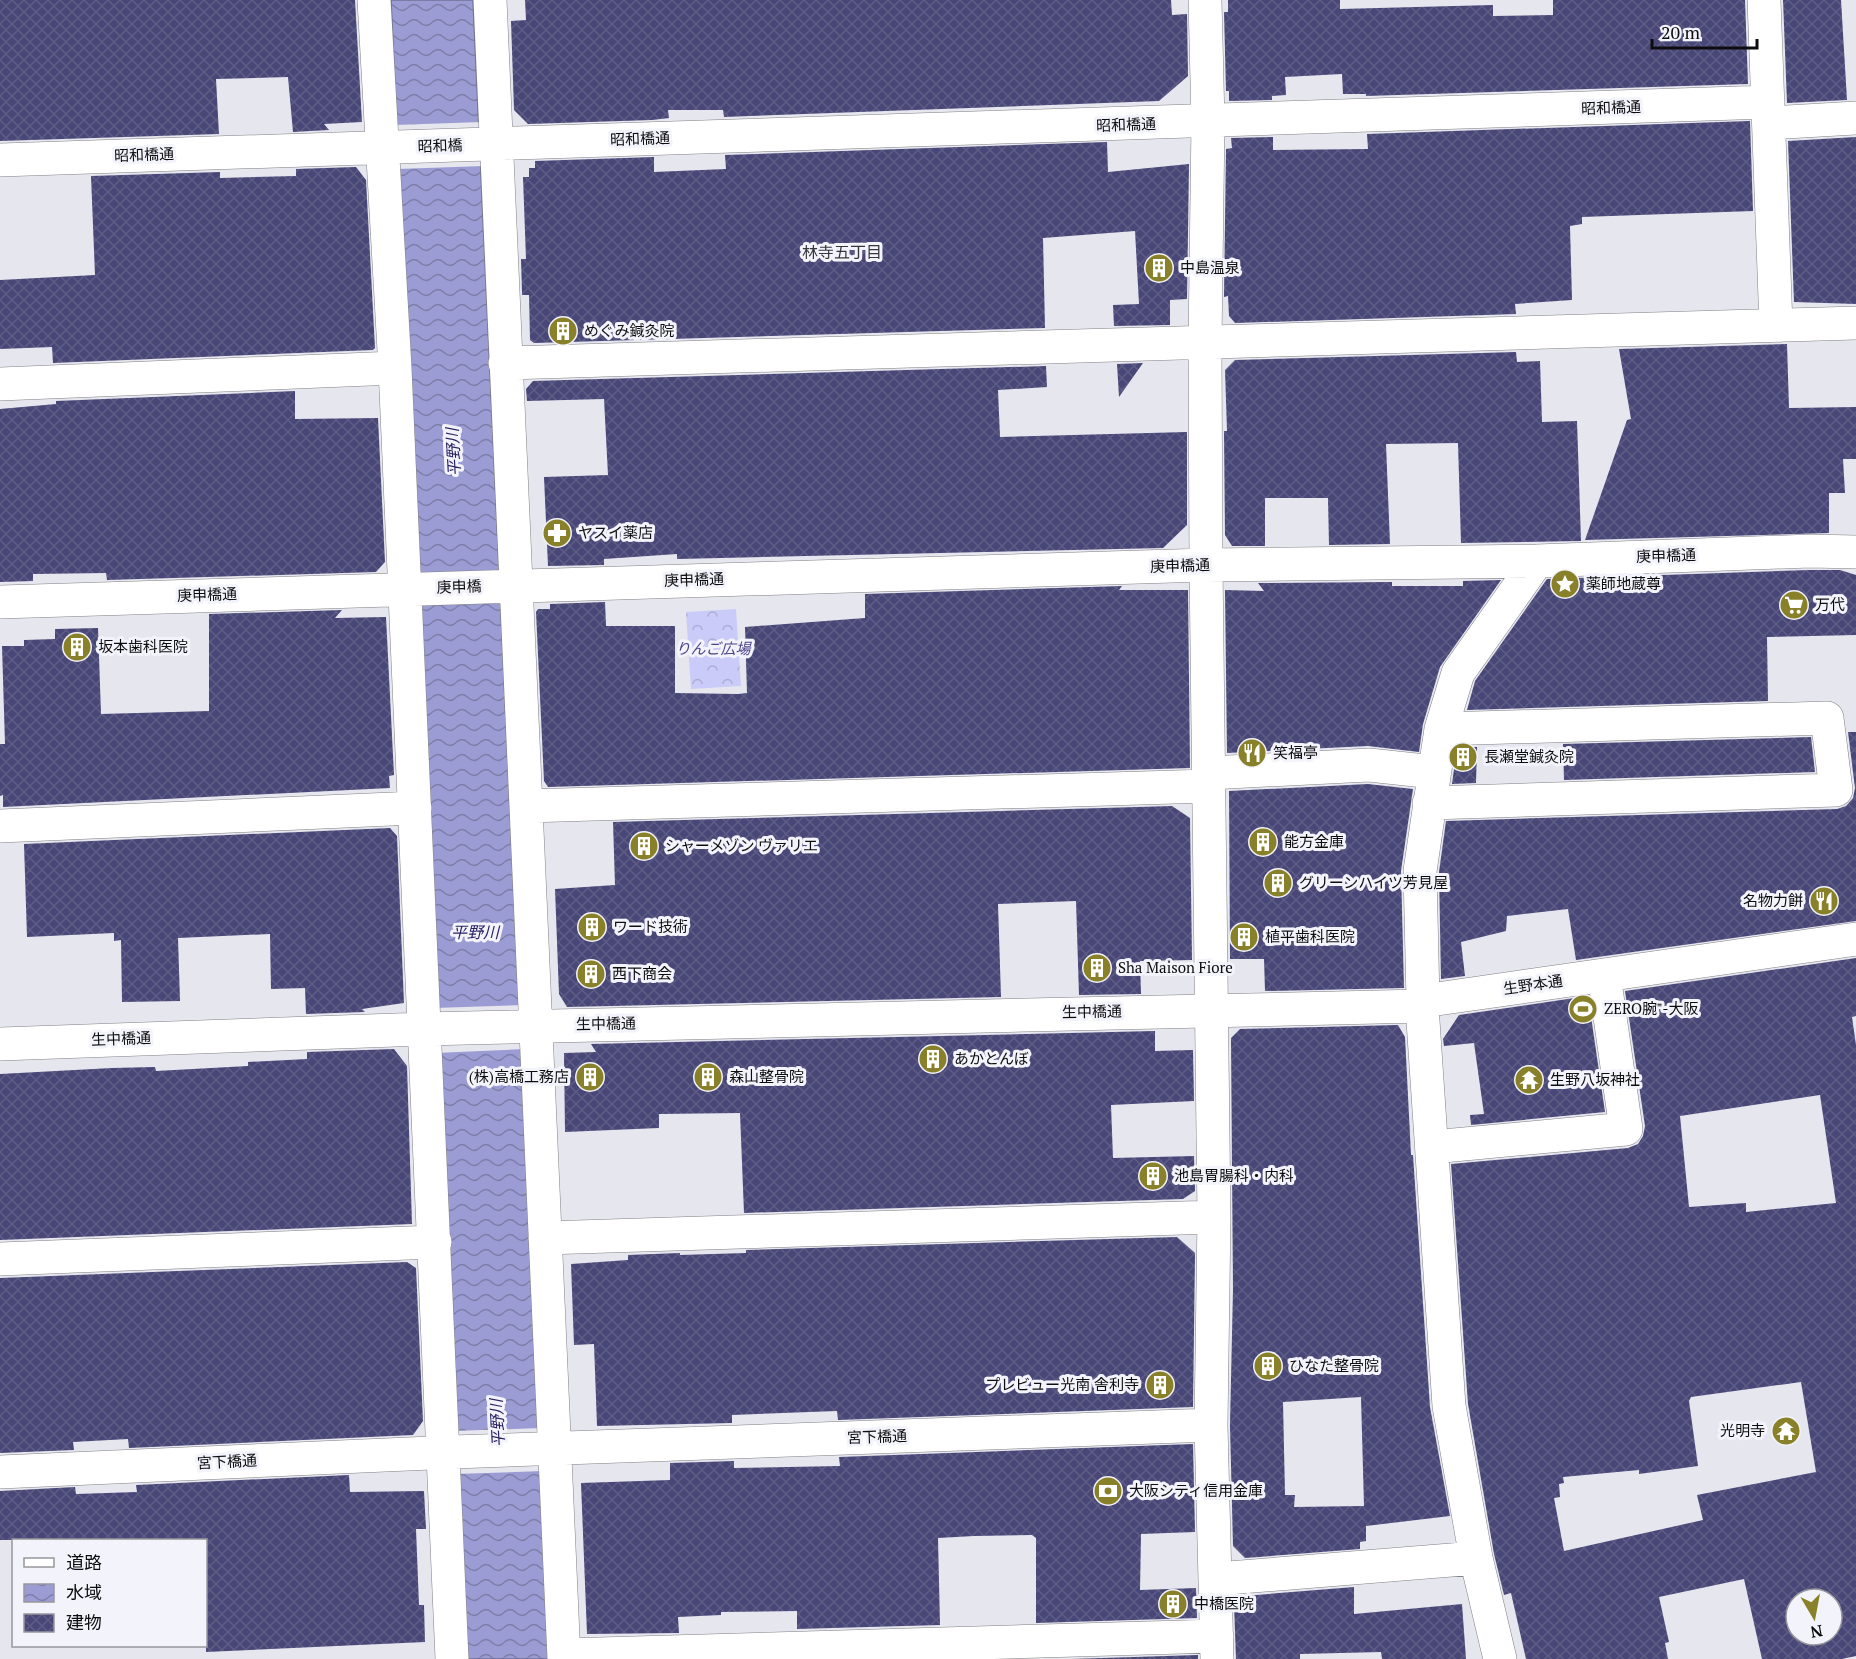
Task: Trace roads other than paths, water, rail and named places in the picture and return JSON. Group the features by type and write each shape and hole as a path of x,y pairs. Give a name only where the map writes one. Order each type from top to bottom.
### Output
{"street":[{"path":"374,0 390,147 395,368 410,588 415,808 429,1030 435,1242 449,1452 452,1659"},
{"path":"490,0 490,144 505,363 510,585 527,806 529,1027 545,1238 549,1449 564,1657 1217,1647 1211,1425 1214,1217 1206,565 1205,343 1208,122 1205,0"},
{"path":"1764,0 1776,326"},
{"name":"昭和橋通","path":"490,144 1208,122 1768,113 1856,118"},
{"name":"昭和橋","path":"390,147 490,144"},
{"name":"昭和橋通","path":"0,160 390,147"},
{"path":"505,363 1856,323"},
{"path":"0,384 395,368"},
{"name":"庚申橋通","path":"510,585 1206,565 1537,561 1810,551 1856,552"},
{"path":"1500,1659 1476,1558 1449,1406 1423,1003 1420,871 1440,729 1458,673 1537,561"},
{"name":"庚申橋","path":"410,588 510,585"},
{"name":"庚申橋通","path":"0,602 410,588"},
{"path":"1429,803 1836,790 1843,752 1827,718 1440,729"},
{"path":"527,806 1209,779 1369,765 1434,772"},
{"path":"0,826 415,808"},
{"name":"生野本通","path":"1213,1009 1423,1003 1856,939"},
{"path":"1432,1147 1626,1129 1604,975"},
{"name":"生中橋通","path":"0,1044 1213,1009"},
{"path":"545,1238 1214,1217"},
{"path":"0,1259 435,1242"},
{"name":"宮下橋通","path":"0,1472 449,1452 1211,1425"},
{"path":"1216,1579 1476,1558"}],"water":[{"name":"平野川","path":"391,0 473,0 549,1659 466,1659"}],"place":[{"name":"中島温泉","path":"1159,268"},
{"name":"めぐみ鍼灸院","path":"563,331"},
{"name":"ヤスイ薬店","path":"557,533"},
{"name":"薬師地蔵尊","path":"1565,584"},
{"name":"万代","path":"1794,605"},
{"name":"坂本歯科医院","path":"77,647"},
{"name":"笑福亭","path":"1252,753"},
{"name":"長瀬堂鍼灸院","path":"1463,757"},
{"name":"能方金庫","path":"1263,842"},
{"name":"シャーメゾン ヴァリエ","path":"644,846"},
{"name":"グリーンハイツ芳見屋","path":"1278,883"},
{"name":"名物力餅","path":"1824,901"},
{"name":"ワード技術","path":"592,927"},
{"name":"植平歯科医院","path":"1244,937"},
{"name":"Sha Maison Fiore","path":"1097,968"},
{"name":"西下商会","path":"591,974"},
{"name":"ZERO腕⁼-大阪","path":"1583,1009"},
{"name":"あかとんぼ","path":"933,1059"},
{"name":"(株)高橋工務店","path":"590,1077"},
{"name":"森山整骨院","path":"708,1077"},
{"name":"生野八坂神社","path":"1529,1080"},
{"name":"池島胃腸科・内科","path":"1153,1176"},
{"name":"ひなた整骨院","path":"1268,1366"},
{"name":"プレビュー光南 舎利寺","path":"1160,1385"},
{"name":"光明寺","path":"1786,1431"},
{"name":"大阪シティ信用金庫","path":"1108,1491"},
{"name":"中橋医院","path":"1173,1604"}],"district":[{"name":"林寺五丁目","path":"842,252"}],"park label":[{"name":"りんご広場","path":"713,649"}]}
